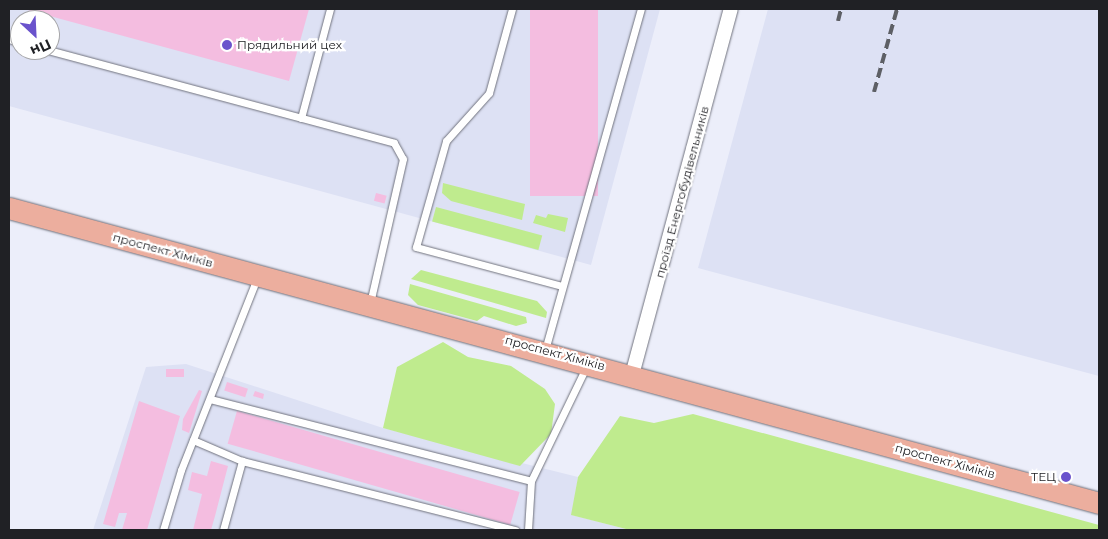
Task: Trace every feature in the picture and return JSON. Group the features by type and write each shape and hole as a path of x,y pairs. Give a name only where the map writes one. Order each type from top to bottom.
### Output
{"main road":[{"name":"проспект Хіміків","path":"9,208 545,350 1099,503"}],"street":[{"name":"проїзд Енергобудівельників","path":"632,374 731,9"}],"lane":[{"path":"301,118 330,9"},
{"path":"512,9 489,93 446,142 416,247 562,286"},
{"path":"545,350 641,9"},
{"path":"60,53 394,143 403,159 370,303"},
{"path":"162,530 193,440 258,275"},
{"path":"528,530 531,481 588,362"},
{"path":"210,399 531,481"},
{"path":"193,440 242,461 515,530"},
{"path":"223,530 242,461"}],"shaded area":[{"path":"9,9 660,9 591,265 9,106"},
{"path":"768,9 1099,9 1099,376 698,268"},
{"path":"186,364 383,428 578,477 572,515 630,530 93,530 146,367"}],"green space":[{"path":"443,183 525,204 522,220 451,201 442,193"},
{"path":"436,207 542,235 538,250 432,221"},
{"path":"548,214 568,218 565,232 533,223 536,215 546,218"},
{"path":"421,270 537,301 547,312 546,318 411,279"},
{"path":"410,284 526,317 527,323 516,326 484,316 477,321 418,305 408,295"},
{"path":"443,342 468,357 511,366 545,389 555,404 551,434 520,466 383,428 397,367"},
{"path":"693,414 1099,525 1099,530 630,530 571,515 578,477 620,416 654,423"}],"building":[{"name":"Прядильний цех","path":"24,9 309,9 289,81 60,19 60,10"},
{"path":"530,9 598,9 598,196 530,196"},
{"path":"376,193 387,196 385,204 374,201"},
{"path":"166,369 184,369 184,377 166,377"},
{"path":"227,382 248,389 245,397 224,391"},
{"path":"199,390 202,391 189,433 182,430 183,419"},
{"path":"255,391 264,394 263,399 253,396"},
{"path":"139,401 180,416 147,530 122,530 127,513 119,513 115,527 103,524"},
{"path":"237,411 520,492 510,525 228,444"},
{"path":"211,461 228,466 215,516 211,530 193,530 202,494 188,490 192,472 207,476"}],"railway":[{"path":"838,21 841,9"},
{"path":"874,92 897,9"}],"place":[{"name":"Прядильний цех","path":"227,45"},
{"name":"ТЕЦ","path":"1066,477"}]}
